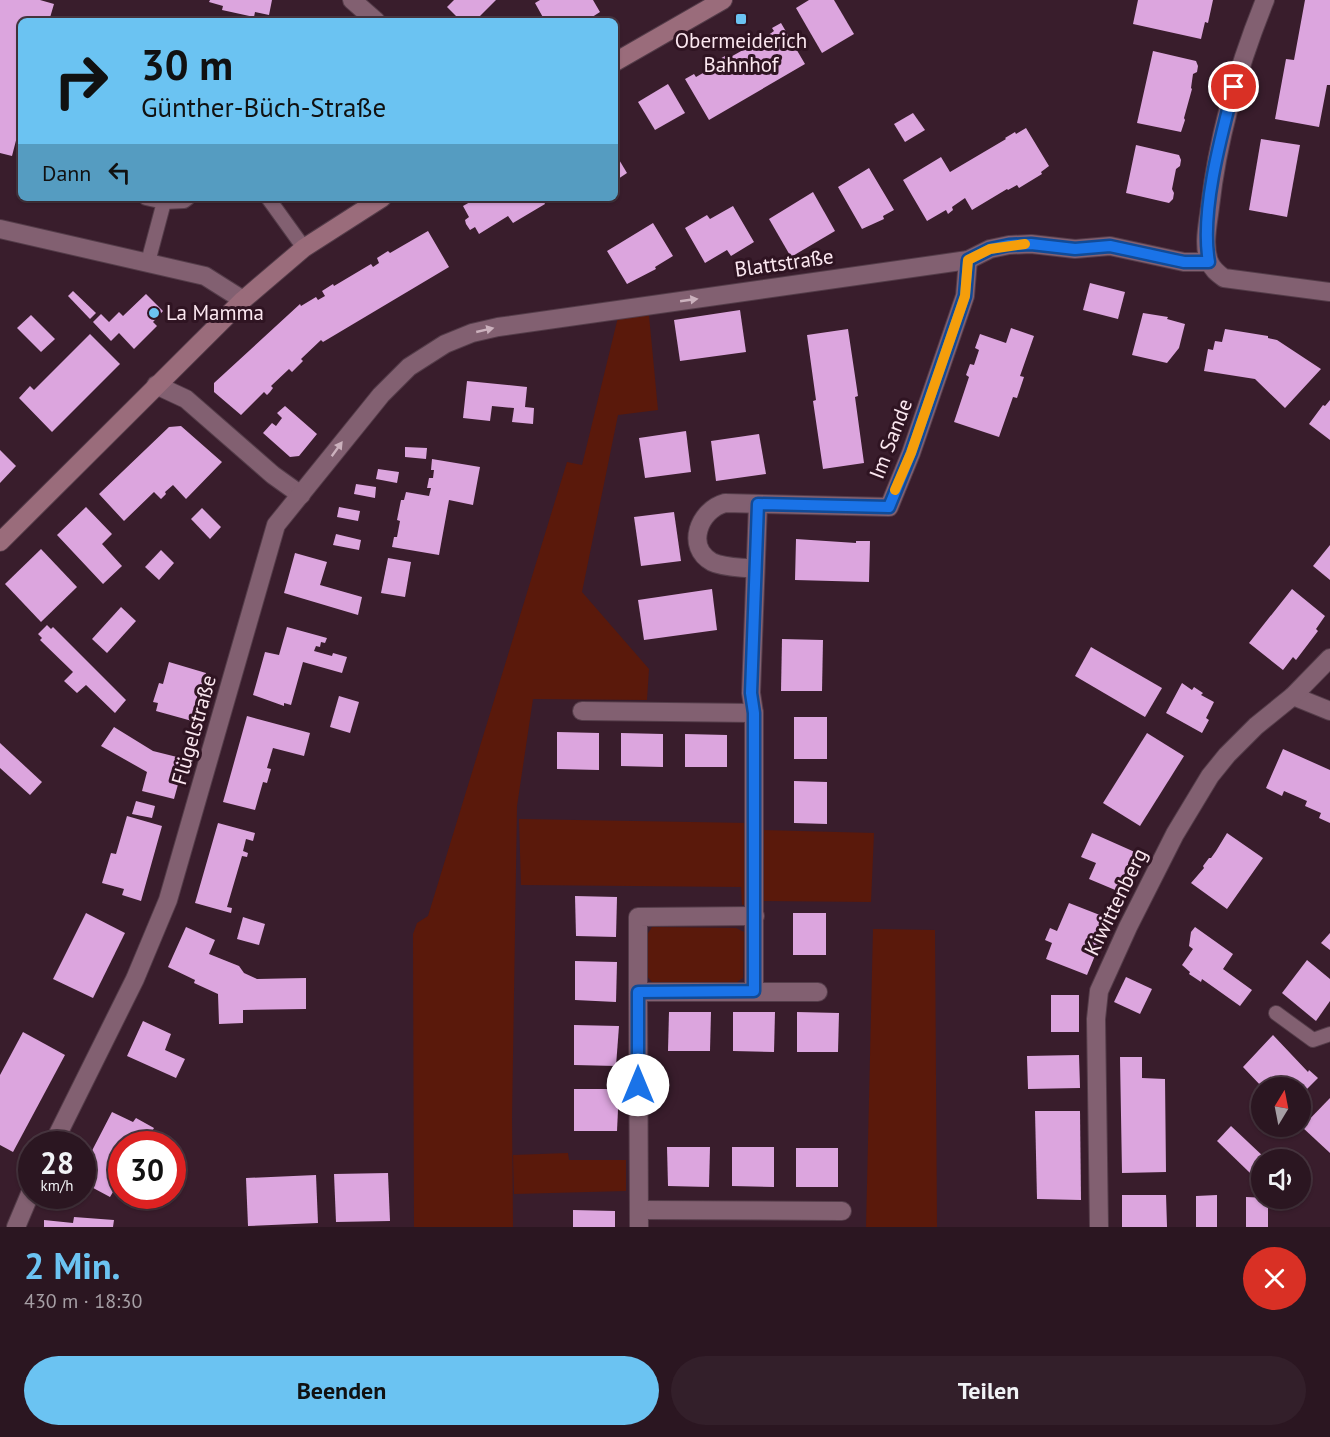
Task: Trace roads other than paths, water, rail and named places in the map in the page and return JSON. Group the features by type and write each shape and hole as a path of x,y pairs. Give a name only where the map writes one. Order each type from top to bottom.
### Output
{"main road":[{"path":"618,60 723,0"},
{"path":"0,542 243,300 304,248 377,201"}],"street":[{"path":"352,0 373,18"},
{"path":"1265,0 1249,41 1222,132 1212,181 1207,228 1206,247 1209,262 1214,272 1224,278 1330,292"},
{"path":"0,229 204,276 243,300"},
{"name":"Blattstraße","path":"301,495 394,382 419,359 445,344 472,333 578,315 968,260 990,249 1009,245 1031,244 1075,249 1110,246 1184,262 1209,262"},
{"name":"Im Sande","path":"755,568 715,563 705,555 698,536 701,520 717,505 725,503 889,507 911,453 965,296 968,260"},
{"path":"156,385 186,399 273,475 301,495"},
{"name":"Flügelstraße","path":"59,1131 135,979 168,900 273,534 282,517 301,495"},
{"path":"754,991 754,713 751,693 758,504"},
{"name":"Kiwittenberg","path":"1099,1227 1096,1019 1099,991 1152,876 1210,776 1256,726 1293,696 1330,658"},
{"path":"1293,696 1330,711"},
{"path":"582,711 754,713"},
{"path":"754,916 638,917 639,1218 842,1211"},
{"path":"638,992 818,992"},
{"path":"16,1227 24,1209"}],"lane":[{"path":"160,201 184,201"},
{"path":"270,201 304,248"},
{"path":"148,262 164,202"},
{"path":"1276,1013 1312,1040 1330,1034"}],"place":[{"name":"Obermeiderich Bahnhof","path":"741,19"},
{"name":"La Mamma","path":"154,313"}]}
